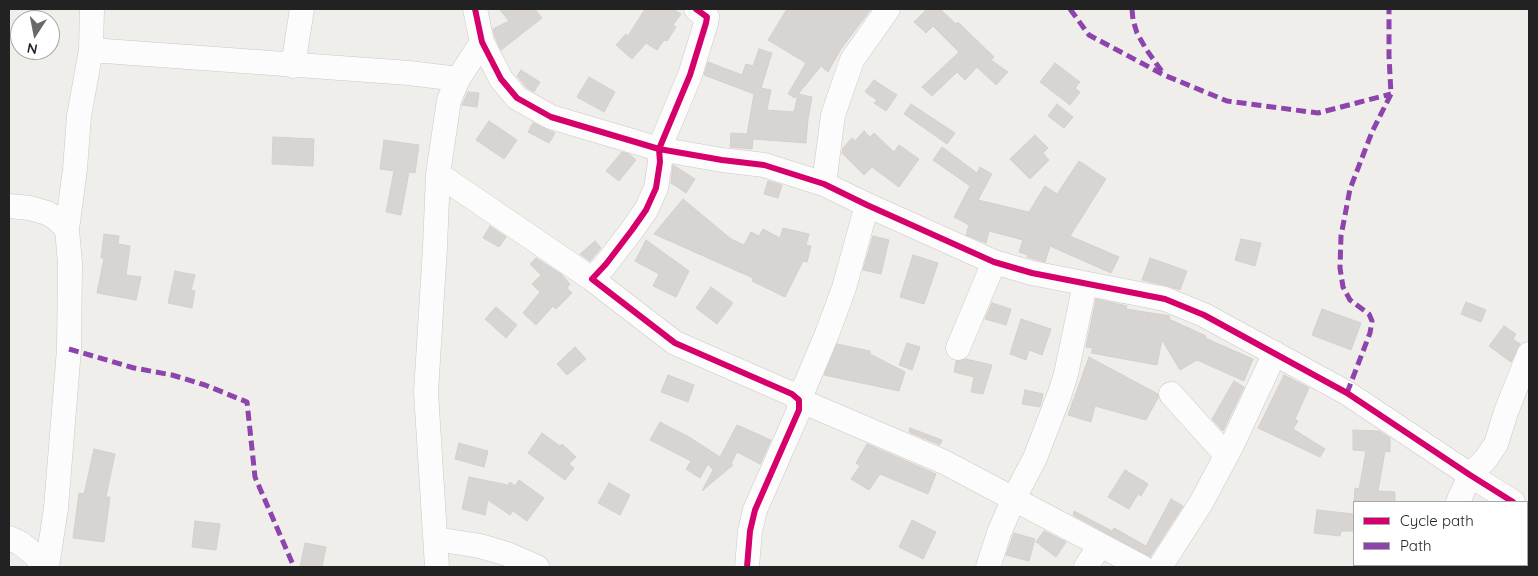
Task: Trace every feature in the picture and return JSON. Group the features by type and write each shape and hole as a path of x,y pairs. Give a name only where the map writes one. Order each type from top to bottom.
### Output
{"street":[{"path":"45,567 56,508 69,349 70,264 67,229 75,169 79,116 91,50 92,9"},
{"path":"293,66 302,9"},
{"path":"475,9 482,42 501,79 517,98 551,117 659,148 722,160 764,165 824,184 994,262 1032,273 1165,299 1204,314 1347,393 1470,476 1511,501"},
{"path":"824,184 833,115 852,60 888,9"},
{"path":"592,279 618,250 646,210 656,188 660,162 659,148 690,75 706,23 704,12"},
{"path":"438,567 426,392 438,174 449,100 458,78 482,42"},
{"path":"91,50 458,78"},
{"path":"438,174 592,279 675,343 792,394 799,400 944,462 1142,567"},
{"path":"19,207 46,207 71,197"},
{"path":"747,567 750,531 755,510 799,410 799,400 844,288 867,205"},
{"path":"19,207 47,213 57,218 67,229"},
{"path":"958,348 994,262"},
{"path":"988,567 999,533 1014,498 1036,458 1060,393 1066,374 1085,284"},
{"path":"1160,567 1201,503 1275,353"},
{"path":"1458,501 1470,476 1485,460 1496,444 1506,412 1529,354"},
{"path":"1171,394 1226,454"},
{"path":"9,538 20,543 34,554 45,567"},
{"path":"436,539 480,546 508,554 537,567"},
{"path":"1086,567 1100,545"}],"building":[{"path":"499,9 535,9 542,18 501,50 493,29 509,21"},
{"path":"645,9 673,9 681,14 673,25 676,27 667,41 664,40 657,50 646,43 632,59 616,45 626,34 628,36"},
{"path":"787,9 871,9 841,49 828,72 821,66 795,98 788,94 806,63 768,40"},
{"path":"927,9 940,9 956,24 958,22 994,57 991,60 1008,72 996,85 977,67 965,80 957,72 932,96 922,87 959,52 933,26 926,33 914,22"},
{"path":"759,49 772,53 761,88 771,90 767,110 794,112 798,94 812,97 806,143 753,139 752,149 730,147 731,133 747,134 754,94 704,75 708,62 742,75 746,64 753,66"},
{"path":"1055,63 1080,82 1075,88 1080,92 1070,105 1040,82"},
{"path":"521,70 540,82 534,92 526,87 517,76"},
{"path":"589,77 615,92 604,112 577,97"},
{"path":"874,80 897,95 886,111 874,103 877,100 865,92"},
{"path":"468,92 479,93 477,107 462,105"},
{"path":"911,104 955,133 947,144 904,114"},
{"path":"1057,104 1073,117 1064,128 1048,116"},
{"path":"489,121 517,140 504,159 476,140"},
{"path":"533,123 555,133 549,143 528,132"},
{"path":"864,131 870,137 874,133 894,152 899,145 919,159 899,187 872,167 864,175 842,153 843,148 852,138 855,141"},
{"path":"1035,135 1048,148 1043,153 1049,160 1030,179 1010,159"},
{"path":"273,137 314,139 313,166 272,164"},
{"path":"384,140 419,145 415,173 409,172 401,215 386,212 394,171 380,169"},
{"path":"942,147 977,173 980,167 992,174 978,200 1029,212 1045,186 1057,194 1079,161 1106,179 1070,236 1119,257 1111,273 1050,246 1045,262 1027,257 1028,255 1019,252 1023,240 989,231 986,243 966,235 969,225 954,217 970,186 933,160"},
{"path":"622,152 629,154 636,160 619,181 606,171"},
{"path":"673,165 695,179 686,193 671,183"},
{"path":"768,181 782,185 778,198 764,194"},
{"path":"683,199 731,239 744,245 751,232 759,236 763,229 780,238 783,228 809,234 806,245 811,246 807,262 803,261 785,297 752,281 753,278 654,234"},
{"path":"490,226 506,237 499,247 483,238"},
{"path":"104,234 119,236 118,244 130,246 126,275 141,277 136,300 97,293 104,258 101,258"},
{"path":"873,236 889,240 881,274 863,270"},
{"path":"1241,239 1261,243 1255,266 1235,260"},
{"path":"646,240 689,271 676,297 653,286 659,274 635,261"},
{"path":"595,241 601,248 590,261 580,254"},
{"path":"913,255 938,263 924,304 900,297"},
{"path":"536,258 561,274 570,284 567,288 572,293 556,309 553,306 536,325 523,313 540,292 532,284 541,275 530,264"},
{"path":"1150,258 1187,271 1180,290 1142,280"},
{"path":"175,271 195,275 191,290 195,291 192,308 168,303"},
{"path":"711,287 733,303 717,324 696,308"},
{"path":"1096,299 1127,306 1126,309 1170,316 1169,319 1206,336 1205,338 1253,359 1244,381 1197,360 1180,370 1162,340 1157,365 1091,353 1093,348 1086,347"},
{"path":"1466,302 1486,310 1481,322 1461,314"},
{"path":"992,303 1011,309 1006,325 985,319"},
{"path":"496,307 517,325 506,338 485,319"},
{"path":"1322,309 1361,323 1351,350 1312,335"},
{"path":"1021,319 1051,329 1042,355 1029,350 1026,360 1010,354"},
{"path":"1504,326 1516,334 1513,339 1520,344 1511,362 1489,346"},
{"path":"907,343 920,347 912,370 899,365"},
{"path":"837,344 870,351 870,354 905,372 899,391 824,375"},
{"path":"575,347 586,359 567,375 557,364"},
{"path":"1089,357 1158,394 1158,398 1146,420 1095,406 1091,422 1068,415"},
{"path":"966,359 992,365 983,394 971,392 974,377 954,372 956,361"},
{"path":"668,375 694,385 688,402 661,392"},
{"path":"1284,375 1309,388 1295,419 1298,421 1293,429 1325,449 1320,457 1258,428"},
{"path":"1234,381 1244,387 1223,431 1212,419"},
{"path":"1025,390 1043,394 1040,407 1022,404"},
{"path":"660,422 689,437 720,457 737,425 771,440 760,464 737,452 731,464 733,465 702,491 713,470 708,464 700,478 686,469 691,461 650,440"},
{"path":"910,428 942,440 940,445 909,432"},
{"path":"1353,430 1379,431 1390,438 1390,452 1385,451 1378,491 1395,492 1395,501 1354,501 1355,488 1359,489 1366,451 1353,450"},
{"path":"542,433 560,446 562,444 576,457 569,464 574,468 565,480 528,453"},
{"path":"459,443 488,451 484,467 455,459"},
{"path":"867,444 936,474 928,494 880,474 869,490 851,479 860,466 856,463"},
{"path":"94,449 115,454 106,497 110,497 104,542 73,538 79,493 84,494"},
{"path":"1125,470 1148,484 1141,496 1138,494 1129,509 1108,497"},
{"path":"469,477 508,485 510,482 515,486 519,480 544,498 527,521 513,511 510,515 488,500 485,515 462,509"},
{"path":"609,483 630,495 620,515 598,503"},
{"path":"1171,499 1183,506 1150,557 1073,515 1074,511 1112,531 1114,528 1146,546"},
{"path":"1317,510 1353,514 1353,531 1341,531 1340,536 1314,533"},
{"path":"912,520 936,532 923,559 899,547"},
{"path":"195,521 220,524 216,550 192,547"},
{"path":"1044,531 1066,542 1056,557 1036,542"},
{"path":"1014,533 1035,539 1029,561 1006,555"},
{"path":"305,543 326,547 322,567 300,567"}],"marked path":[{"path":"1070,9 1089,35 1164,75 1227,101 1318,113 1391,94"},
{"path":"1132,9 1137,33 1163,73"},
{"path":"1347,393 1370,333 1372,321 1369,314 1350,300 1343,287 1340,268 1341,236 1350,189 1372,132 1391,94 1389,9"},
{"path":"69,349 134,368 172,375 205,385 247,402 255,477 294,567"}],"cycle path":[{"path":"475,9 482,42 501,79 517,98 551,117 659,149 764,165 824,184 994,262 1032,273 1165,299 1204,315 1347,393 1511,501"},
{"path":"696,9 707,17 706,23 690,75 659,149 660,162 656,188 646,210 632,230 592,279 675,343 792,394 799,400 799,410 755,510 750,531 747,567"}]}
